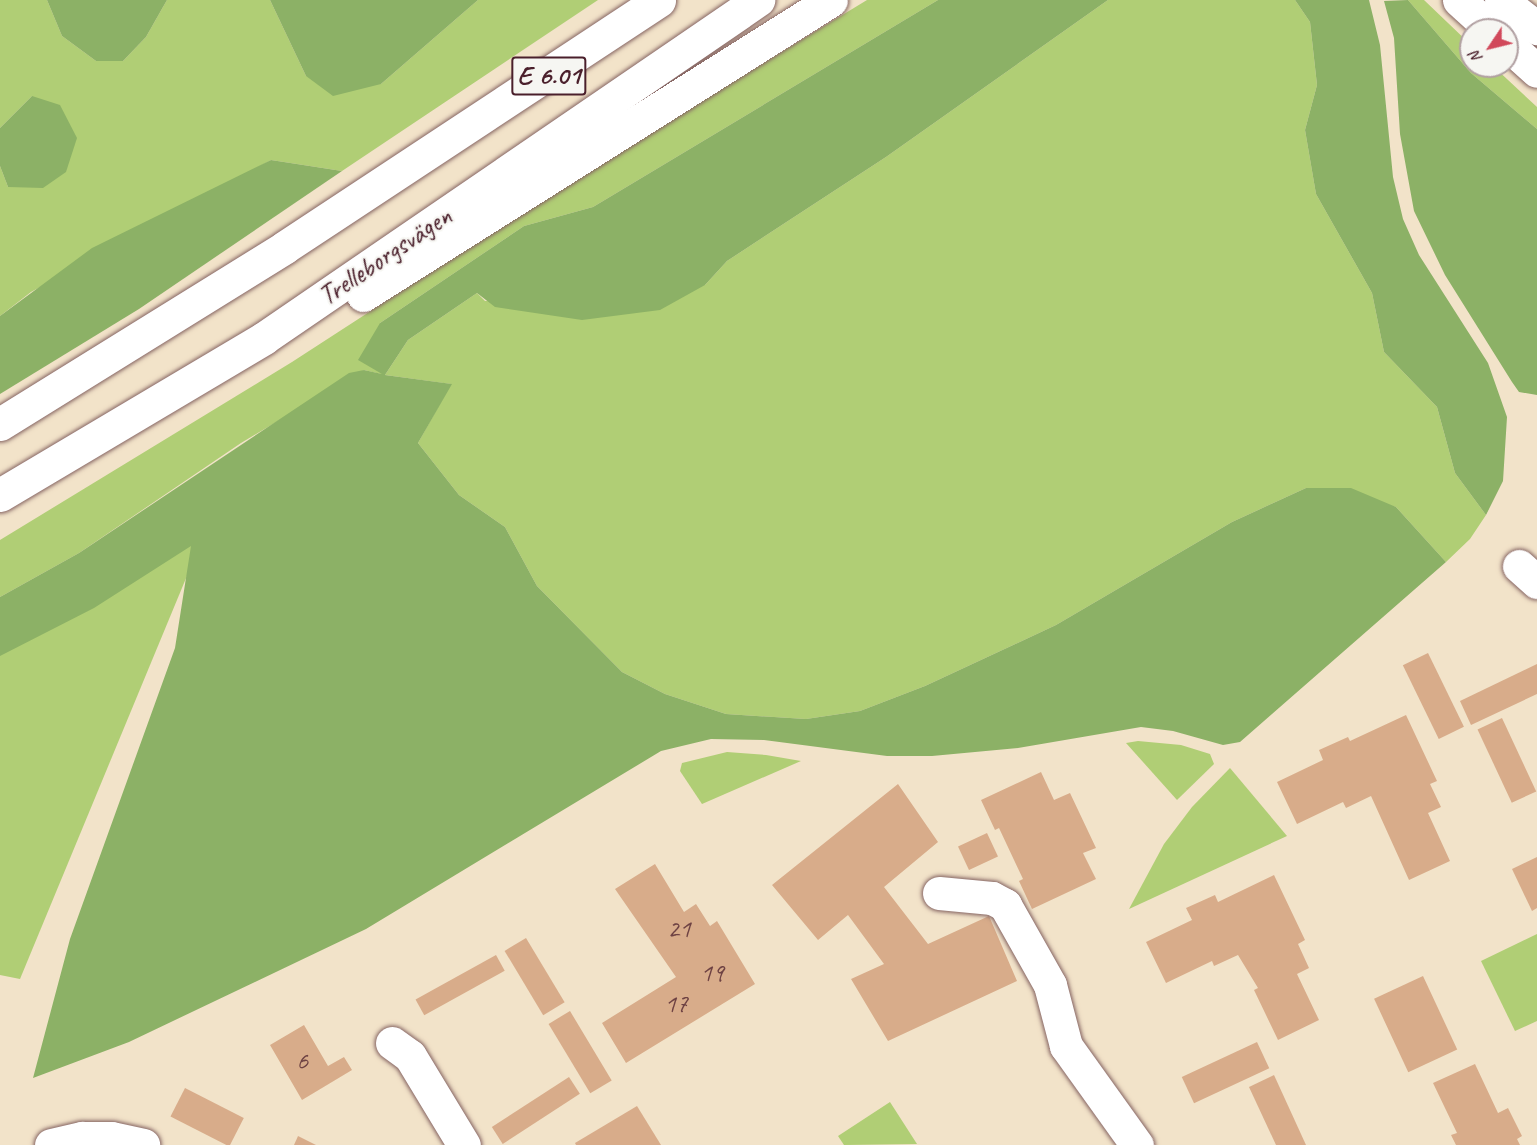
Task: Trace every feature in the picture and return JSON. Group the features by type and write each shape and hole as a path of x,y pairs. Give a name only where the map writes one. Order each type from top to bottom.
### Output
{"main road":[{"path":"0,424 437,149 503,85 619,0"},
{"name":"E 6.01","path":"437,149 659,0"},
{"name":"Trelleborgsvägen","path":"0,495 264,338 758,0"},
{"path":"264,338 324,316 392,279 831,0"},
{"path":"1459,0 1479,18"},
{"path":"1501,0 1537,28"},
{"path":"1519,55 1537,71"},
{"path":"939,893 992,898 1005,905 1050,985 1066,1046 1137,1145"},
{"path":"392,1043 410,1056 464,1145"},
{"path":"51,1145 82,1138 143,1145"}],"green space":[{"path":"0,0 47,0 62,36 96,61 123,61 146,37 167,0 270,0 306,76 381,84 478,0 598,0 342,171 271,160 31,292 0,316 0,166 8,187 32,96 0,128"},
{"path":"47,0 167,0 146,37 123,61 96,61 62,36"},
{"path":"270,0 478,0 381,84 333,96 306,76"},
{"path":"867,0 938,0 593,207 524,226 380,323 385,375 364,370 241,443 79,553 0,597 0,540 292,362 582,174"},
{"path":"938,0 1108,0 886,157 727,261 705,285 660,310 582,320 495,307 477,293 408,340 385,375 452,384 418,443 459,495 505,527 537,586 622,672 665,694 726,714 806,719 860,711 925,686 1056,625 1232,522 1306,488 1351,488 1396,507 1446,562 1240,742 1223,745 1173,731 1141,727 1018,748 932,756 887,756 764,740 711,739 661,751 366,929 129,1042 33,1078 70,939 175,648 191,546 94,608 0,656 0,597 79,553 349,373 364,370 382,374 358,360 380,323 524,226 593,207"},
{"path":"1108,0 1295,0 1310,22 1317,85 1305,130 1316,194 1372,293 1384,352 1437,407 1455,473 1486,515 1470,539 1446,562 1396,507 1306,488 1232,522 1056,625 925,686 860,711 806,719 726,714 665,694 622,672 537,586 505,527 459,495 418,443 451,384 385,375 408,340 477,293 485,301 705,285 727,261 886,157"},
{"path":"1295,0 1369,0 1380,45 1393,177 1403,219 1419,255 1488,363 1507,417 1503,481 1486,515 1455,473 1437,407 1384,352 1372,293 1316,194 1305,130 1317,85 1310,22"},
{"path":"1408,0 1424,0 1459,34 1459,59"},
{"path":"1408,0 1459,59 1459,78 1477,78 1537,129 1537,395 1519,392 1512,382 1445,275 1414,211 1400,134 1394,38 1384,1"},
{"path":"1477,78 1506,78 1537,107 1537,129"},
{"path":"32,96 60,105 77,138 66,172 43,188 8,187 0,166 0,128"},
{"path":"271,160 342,171 139,309 0,394 0,316 92,248"},
{"path":"218,501 20,979 0,975 0,642"},
{"path":"1138,741 1181,745 1210,754 1214,764 1177,800 1126,743"},
{"path":"727,752 801,761 702,804 680,771 682,763"},
{"path":"1230,768 1287,836 1129,909 1164,844 1192,807"},
{"path":"1537,934 1537,1021 1515,1031 1481,961"},
{"path":"890,1102 917,1144 844,1145 838,1136"}],"building":[{"path":"1428,653 1464,727 1439,739 1403,665"},
{"path":"1537,664 1537,694 1471,725 1460,701"},
{"path":"1406,715 1437,781 1430,784 1441,807 1428,813 1450,861 1409,880 1371,796 1346,808 1343,802 1297,824 1277,782 1323,760 1319,750 1348,737 1350,741"},
{"path":"1502,718 1536,791 1512,803 1478,729"},
{"path":"1041,772 1054,800 1070,793 1096,848 1083,853 1096,879 1032,909 1019,881 1023,879 999,828 995,830 981,800"},
{"path":"898,784 938,842 884,887 928,944 989,916 1017,981 888,1041 851,979 884,964 848,915 818,940 772,885"},
{"path":"987,833 998,857 969,870 958,847"},
{"path":"1537,857 1537,908 1532,911 1512,869"},
{"path":"655,864 684,912 696,904 710,926 717,921 755,984 626,1063 602,1023 676,977 615,889"},
{"path":"1274,875 1305,940 1298,944 1309,968 1297,974 1319,1020 1278,1040 1254,990 1258,988 1238,955 1214,966 1212,961 1166,983 1146,942 1192,920 1186,908 1215,895 1218,902"},
{"path":"526,938 565,1002 543,1015 505,951"},
{"path":"496,955 505,971 424,1015 416,1000"},
{"path":"1423,976 1457,1049 1408,1072 1374,999"},
{"path":"570,1011 612,1080 590,1093 549,1024"},
{"path":"304,1025 328,1066 344,1057 352,1070 302,1100 270,1045"},
{"path":"1257,1042 1269,1068 1194,1103 1182,1077"},
{"path":"1475,1064 1498,1113 1508,1108 1522,1136 1517,1139 1520,1145 1456,1145 1451,1135 1457,1133 1433,1083"},
{"path":"1274,1075 1306,1145 1276,1145 1249,1087"},
{"path":"569,1077 580,1094 503,1144 492,1127"},
{"path":"185,1088 244,1118 230,1145 226,1145 170,1117"},
{"path":"637,1106 661,1145 576,1145 575,1143"},
{"path":"298,1136 316,1145 294,1145"}]}
